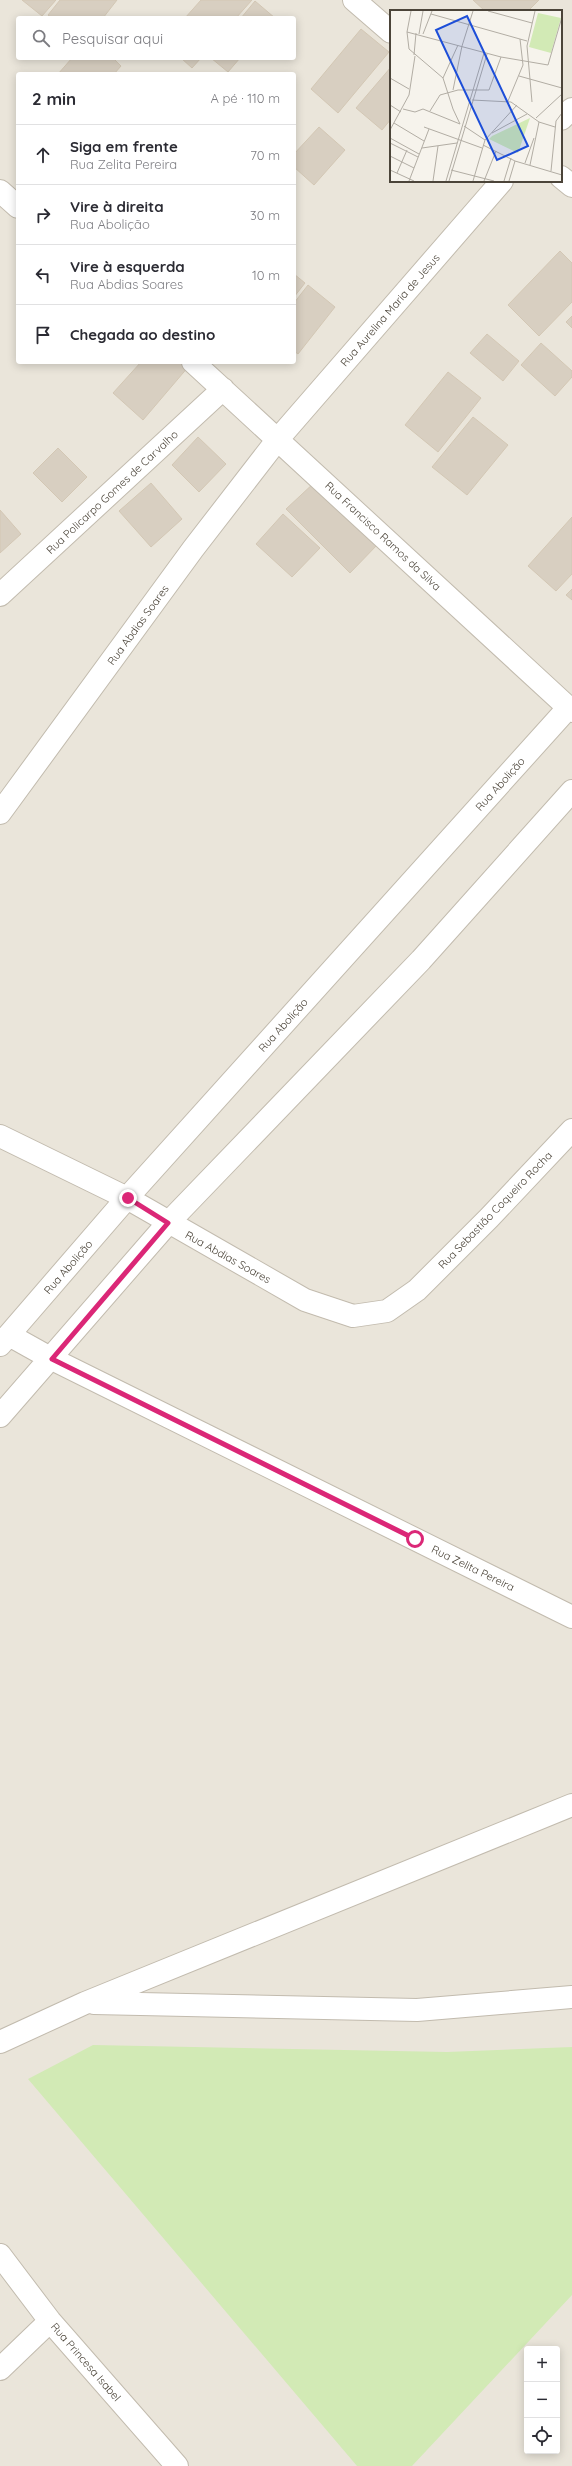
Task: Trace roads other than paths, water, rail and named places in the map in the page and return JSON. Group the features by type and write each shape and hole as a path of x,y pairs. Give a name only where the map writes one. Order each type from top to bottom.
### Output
{"street":[{"path":"354,0 390,31"},
{"path":"562,118 572,108"},
{"path":"562,178 572,186"},
{"name":"Rua Aurelina Maria de Jesus","path":"278,439 501,182"},
{"path":"0,191 16,205"},
{"name":"Rua Francisco Ramos da Silva","path":"195,364 570,709"},
{"name":"Rua Policarpo Gomes de Carvalho","path":"0,594 223,389"},
{"name":"Rua Abdias Soares","path":"0,813 193,549 278,439"},
{"name":"Rua Abolição","path":"5,1340 128,1198 570,709"},
{"path":"0,1416 52,1359 168,1223 421,960 572,791"},
{"name":"Rua Sebastião Coqueiro Rocha","path":"417,1290 489,1218 572,1130"},
{"name":"Rua Abdias Soares","path":"0,1136 128,1198 168,1223 305,1300 353,1316 387,1311 417,1290"},
{"name":"Rua Zelita Pereira","path":"5,1340 52,1359 572,1617"},
{"path":"0,2042 85,2003 572,1804"},
{"path":"85,2003 417,2010 572,1998"},
{"name":"Rua Princesa Isabel","path":"0,2255 50,2321 177,2466"},
{"path":"0,2369 50,2321"}]}
